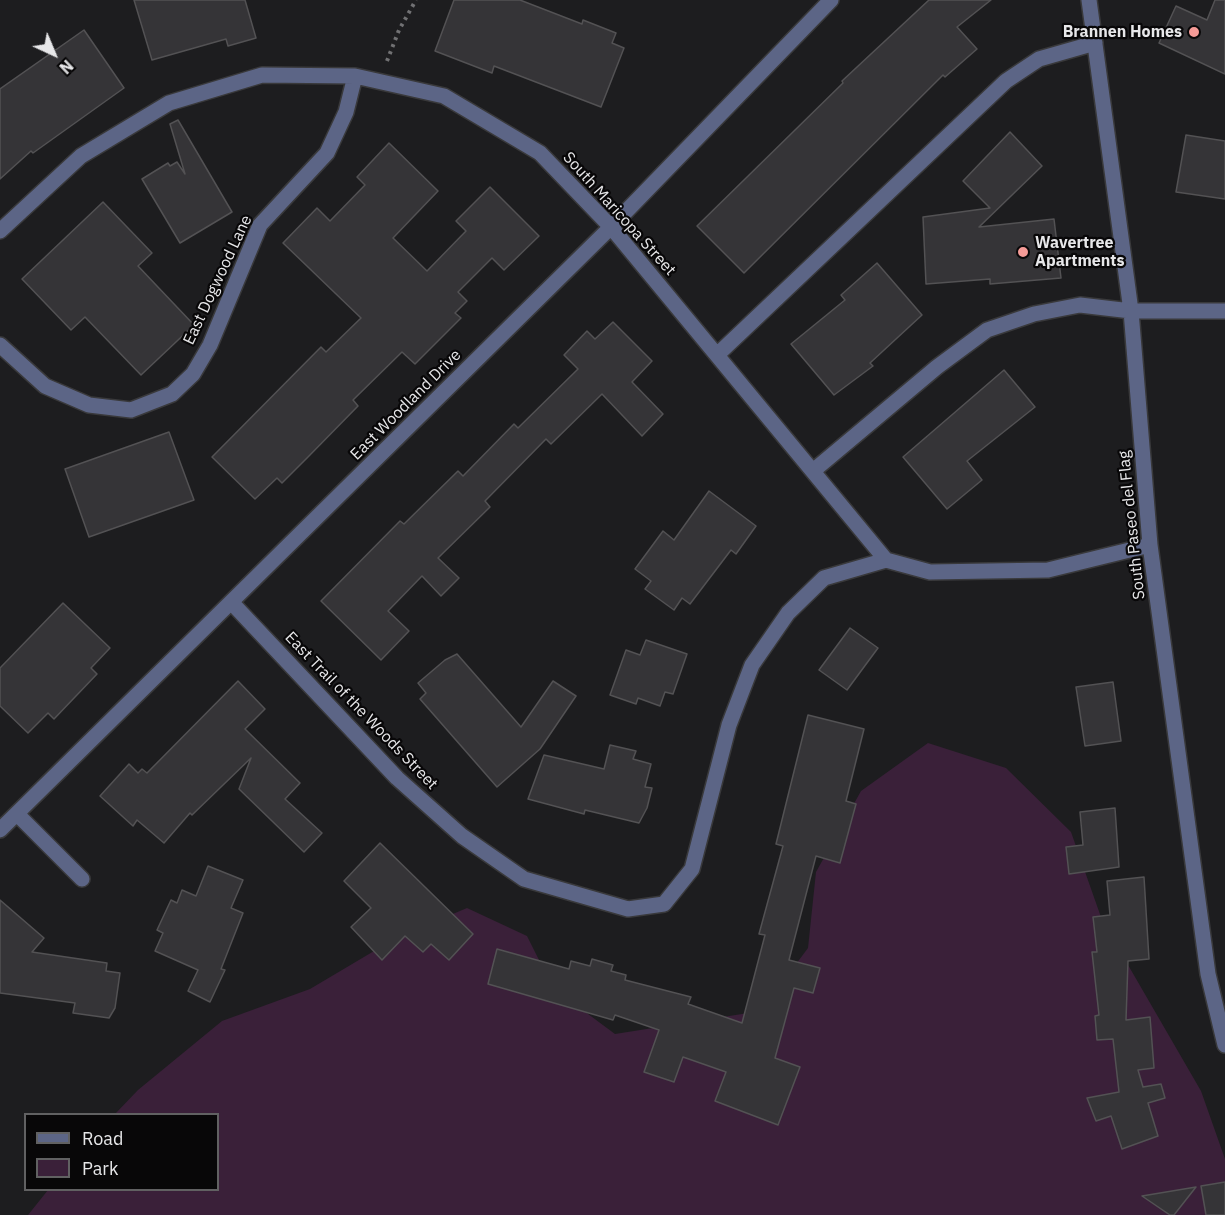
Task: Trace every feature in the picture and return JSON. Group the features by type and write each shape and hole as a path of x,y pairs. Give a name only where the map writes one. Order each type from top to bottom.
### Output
{"street":[{"name":"East Woodland Drive","path":"0,830 611,227 831,0"},
{"name":"South Paseo del Flag","path":"1089,0 1131,311 1150,545 1208,974 1225,1045"},
{"path":"717,355 1006,81 1039,59 1095,42"},
{"name":"South Maricopa Street","path":"0,231 81,156 168,103 262,75 355,76 444,96 540,153 611,227 886,560"},
{"name":"East Dogwood Lane","path":"0,345 45,386 89,405 131,410 172,394 192,374 210,345 260,225 327,153 346,112 355,76"},
{"path":"813,471 937,367 987,330 1034,314 1080,305 1131,311 1225,311"},
{"path":"886,560 930,572 1047,570 1150,545"},
{"name":"East Trail of the Woods Street","path":"232,603 397,778 462,836 524,879 628,909 664,904 692,869 733,715 752,664 788,613 824,578 886,560"},
{"path":"16,814 82,879"}],"path":[{"path":"382,82 399,30 416,0"}],"green space":[{"path":"928,743 1006,768 1071,832 1102,920 1201,1091 1225,1159 1225,1215 28,1215 47,1191 219,1191 219,1113 116,1113 138,1090 222,1021 310,989 396,938 467,908 527,936 553,988 615,1034 761,1011 808,948 816,872 861,791"}],"building":[{"path":"134,0 245,0 256,38 228,46 226,39 152,60"},
{"path":"454,0 520,0 582,24 583,20 616,33 612,43 624,48 601,107 494,66 492,73 435,51"},
{"path":"929,0 991,0 957,27 977,49 945,77 943,75 744,273 697,226 843,83 842,81"},
{"name":"Brannen Homes","path":"1215,0 1225,0 1225,74 1159,43 1176,6 1207,20"},
{"path":"84,30 124,88 33,153 31,151 0,179 0,89"},
{"path":"178,120 232,212 180,243 142,179 168,163 170,166 177,162 185,174 170,124"},
{"path":"1010,132 1042,166 979,227 1054,219 1061,278 990,284 990,279 926,284 923,217 990,208 963,181"},
{"path":"1186,135 1225,141 1225,199 1176,192"},
{"path":"389,143 438,191 393,238 427,271 466,231 456,221 490,187 539,236 504,270 492,258 458,292 467,301 455,313 461,318 415,364 402,352 353,400 358,406 282,483 277,478 255,499 212,457 321,347 326,352 361,318 283,243 317,208 330,221 365,185 357,177"},
{"path":"103,202 152,253 138,266 194,325 141,375 85,317 71,330 22,279"},
{"path":"877,263 922,315 870,363 873,366 834,395 791,344 845,300 841,295"},
{"path":"613,322 652,361 632,382 663,414 642,436 602,394 551,444 546,439 485,501 490,507 438,558 459,578 441,596 422,576 388,611 409,631 381,660 321,601 400,521 404,524 458,471 463,476 514,424 518,428 578,369 564,355 587,331 595,339"},
{"path":"1004,370 1035,407 967,461 982,480 947,509 903,457"},
{"path":"169,432 194,500 89,537 65,469"},
{"path":"709,491 756,526 736,554 731,550 690,604 682,598 674,610 645,589 651,581 635,569 663,531 674,540"},
{"path":"63,603 110,648 91,668 97,674 54,719 48,713 28,733 0,706 0,668"},
{"path":"850,628 878,648 847,690 819,670"},
{"path":"646,640 687,654 673,694 665,692 660,706 638,698 636,704 610,695 626,650 640,655"},
{"path":"457,654 521,727 553,681 576,696 540,749 497,787 420,699 426,693 418,683 445,660"},
{"path":"238,681 265,709 245,729 300,783 285,799 322,833 304,852 239,789 251,758 192,815 190,813 164,843 137,820 133,826 100,796 129,764 138,773 142,769 147,773"},
{"path":"1113,682 1121,741 1085,746 1076,687"},
{"path":"808,715 864,729 846,801 856,804 840,863 816,856 789,960 820,968 813,993 794,988 775,1058 800,1067 778,1125 715,1101 726,1072 683,1057 674,1082 644,1072 659,1030 615,1015 613,1020 488,984 497,949 569,969 571,961 590,966 592,959 613,965 611,971 626,975 625,980 691,997 688,1004 742,1023 765,935 759,934 783,846 776,844"},
{"path":"610,745 636,751 633,759 651,764 645,787 652,788 647,808 639,823 585,810 584,814 528,799 544,755 604,769"},
{"path":"1115,808 1119,867 1069,874 1066,847 1083,845 1080,812"},
{"path":"380,843 473,934 449,960 431,944 423,952 405,936 382,960 351,927 371,908 344,881"},
{"path":"208,866 243,880 231,908 243,913 221,969 225,970 210,1002 188,991 198,970 155,951 163,933 157,930 171,900 177,903 182,890 196,896"},
{"path":"1144,877 1149,959 1128,961 1126,1020 1150,1017 1154,1068 1138,1070 1143,1087 1161,1084 1165,1098 1148,1103 1158,1136 1122,1149 1111,1116 1096,1121 1087,1098 1119,1092 1113,1039 1097,1040 1095,1016 1099,1015 1092,952 1097,952 1093,917 1110,915 1107,881"},
{"path":"0,900 44,938 32,952 107,963 106,971 120,973 115,1008 109,1018 73,1013 75,1003 0,993"},
{"path":"1225,1182 1225,1215 1206,1215 1201,1186"},
{"path":"1196,1187 1174,1215 1170,1215 1142,1196"}],"place":[{"name":"Brannen Homes","path":"1194,32"},
{"name":"Wavertree Apartments","path":"1023,252"}]}
